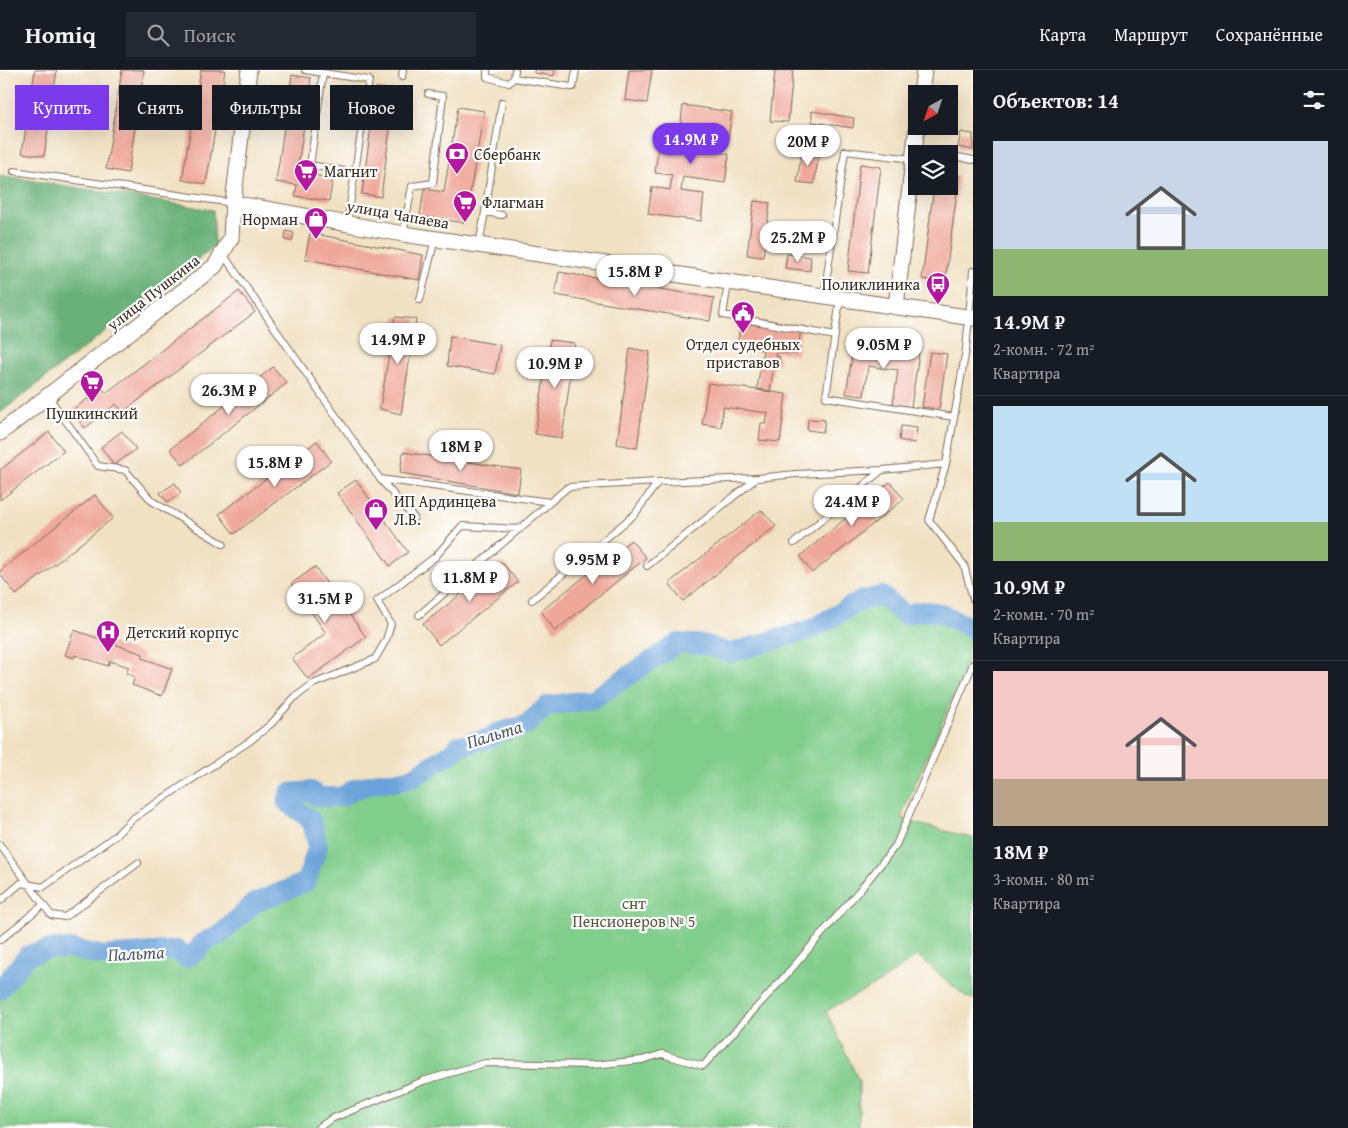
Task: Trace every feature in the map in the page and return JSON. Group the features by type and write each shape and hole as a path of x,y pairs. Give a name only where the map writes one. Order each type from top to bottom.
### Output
{"street":[{"name":"улица Пушкина","path":"0,433 215,266 231,238 233,203 249,70"},
{"path":"922,85 924,70"},
{"path":"896,306 909,195"},
{"name":"улица Чапаева","path":"233,203 403,234 971,318"}],"lane":[{"path":"305,70 369,80 347,224"},
{"path":"487,70 487,77 491,80 509,83 514,78 515,70"},
{"path":"514,78 571,88 574,84 576,70"},
{"path":"323,73 310,165 355,173"},
{"path":"403,234 412,186 433,183 443,96 428,94"},
{"path":"479,245 502,102"},
{"path":"824,296 845,151 908,154"},
{"path":"958,158 973,160"},
{"path":"14,171 233,203"},
{"path":"485,212 502,215"},
{"path":"420,300 434,238"},
{"path":"223,254 380,480 414,518"},
{"path":"973,272 970,349 954,417 946,464 929,520 964,565 973,599"},
{"path":"728,282 722,315 835,336"},
{"path":"840,298 826,397 954,417"},
{"path":"48,396 98,466 125,470 152,501 223,544"},
{"path":"420,615 568,488 757,478 946,464"},
{"path":"794,543 882,470"},
{"path":"647,566 757,478"},
{"path":"380,480 550,502"},
{"path":"532,600 635,514 658,482"},
{"path":"0,901 21,883 43,887 115,836 132,819 250,741 271,724 294,698 313,684 375,659 386,640 391,624 377,601 435,557 462,526 520,529"},
{"path":"318,1128 330,1119 423,1081 485,1063 593,1065 642,1060 662,1054 703,1066 788,974 869,880 896,845 973,664"},
{"path":"0,845 51,915 65,917 138,862"},
{"path":"0,940 43,905"}],"green space":[{"path":"0,175 213,210 215,246 0,413"},
{"name":"снт Пенсионеров № 5","path":"882,596 905,615 933,610 971,628 965,669 901,817 910,822 973,838 973,999 965,996 917,955 884,980 826,1011 859,1081 859,1128 0,1128 0,989 28,955 49,949 73,949 103,956 178,950 186,957 198,950 202,943 221,934 254,903 306,881 318,846 311,820 287,802 290,793 311,791 319,797 341,797 354,789 379,782 394,782 412,778 454,751 459,745 469,745 471,742 488,739 496,733 526,725 547,706 593,699 678,643 706,645 731,653 812,629 860,601"}],"building":[{"path":"35,70 57,70 55,85 33,85"},
{"path":"122,70 144,70 142,85 120,85"},
{"path":"201,70 225,70 222,85 212,85 212,130 215,130 206,184 182,180 191,130 202,130 202,85 198,85"},
{"path":"534,70 555,70 554,76 534,73"},
{"path":"629,70 652,70 647,103 625,100"},
{"path":"775,70 793,70 788,122 770,121"},
{"path":"292,75 311,78 310,85 291,85"},
{"path":"119,89 119,130 135,130 128,173 106,169"},
{"path":"683,105 732,112 728,138 707,135 705,150 729,154 725,183 683,177 681,191 704,194 701,221 648,214 652,187 670,190 672,175 655,173 659,144 701,150 703,133 680,130"},
{"path":"458,107 484,111 465,223 420,216 424,189 444,192"},
{"path":"812,111 854,118 853,128 812,122"},
{"path":"26,130 48,130 44,156 22,153"},
{"path":"284,130 303,130 297,173 333,178 329,201 295,196 297,185 276,182"},
{"path":"370,130 390,130 381,197 362,194"},
{"path":"961,132 973,134 973,150 958,147"},
{"path":"802,150 819,152 814,184 797,182"},
{"path":"860,164 881,167 868,273 848,271"},
{"path":"933,195 956,195 945,282 922,279"},
{"path":"754,201 770,203 763,257 747,255"},
{"path":"286,231 294,233 292,241 285,240"},
{"path":"310,233 423,255 419,280 305,259"},
{"path":"787,254 811,257 810,271 785,268"},
{"path":"559,272 714,298 710,321 555,295"},
{"path":"239,291 255,312 123,412 116,404 85,428 71,411 102,388 106,393"},
{"path":"395,317 416,319 401,414 380,409"},
{"path":"741,321 801,329 797,355 776,352 775,356 780,357 778,364 774,364 770,391 757,389 763,350 737,346"},
{"path":"450,336 500,345 495,374 447,366"},
{"path":"550,340 575,343 562,438 535,434"},
{"path":"854,343 919,353 911,407 893,404 898,370 868,366 864,396 846,394"},
{"path":"630,348 650,352 637,448 617,444"},
{"path":"930,352 947,354 939,409 922,407"},
{"path":"273,367 287,383 183,465 170,449"},
{"path":"708,383 786,394 780,442 759,440 761,423 766,424 768,413 723,407 721,427 702,424"},
{"path":"808,419 825,420 823,432 807,430"},
{"path":"901,426 917,428 915,443 899,440"},
{"path":"122,431 136,449 114,465 101,447"},
{"path":"49,432 64,451 0,500 0,470"},
{"path":"317,441 331,461 234,534 219,514"},
{"path":"403,452 521,470 518,493 400,473"},
{"path":"356,480 408,552 390,566 337,493"},
{"path":"890,482 904,499 812,573 800,556"},
{"path":"175,483 181,493 167,502 160,493"},
{"path":"95,495 113,518 16,595 0,574 0,571"},
{"path":"761,510 776,526 683,601 669,583"},
{"path":"631,540 646,558 555,631 541,611"},
{"path":"502,562 518,582 439,645 423,624"},
{"path":"315,567 366,637 308,679 292,658 326,633 291,584"},
{"path":"74,630 143,654 142,658 172,669 162,696 132,685 135,677 126,673 129,667 110,661 108,666 75,655 74,658 65,655"}],"waterway":[{"name":"Пальта","path":"0,989 28,955 49,949 73,949 103,956 178,950 186,958 198,950 202,943 221,934 254,903 306,882 318,846 311,820 287,802 290,793 311,791 319,797 341,797 354,789 379,782 394,782 412,778 454,751 459,745 469,745 471,742 488,739 496,733 526,725 547,706 593,699 678,643 706,645 730,653 812,629 860,601 882,596 905,615 915,612 932,611 948,616 973,629"}],"place":[{"name":"Сбербанк","path":"457,175"},
{"name":"Магнит","path":"306,192"},
{"name":"Флагман","path":"465,223"},
{"name":"Норман","path":"316,240"},
{"name":"Поликлиника","path":"938,305"},
{"name":"Отдел судебных приставов","path":"743,334"},
{"name":"Пушкинский","path":"92,403"},
{"name":"ИП Ардинцева Л.В.","path":"376,531"},
{"name":"Детский корпус","path":"108,653"}]}
